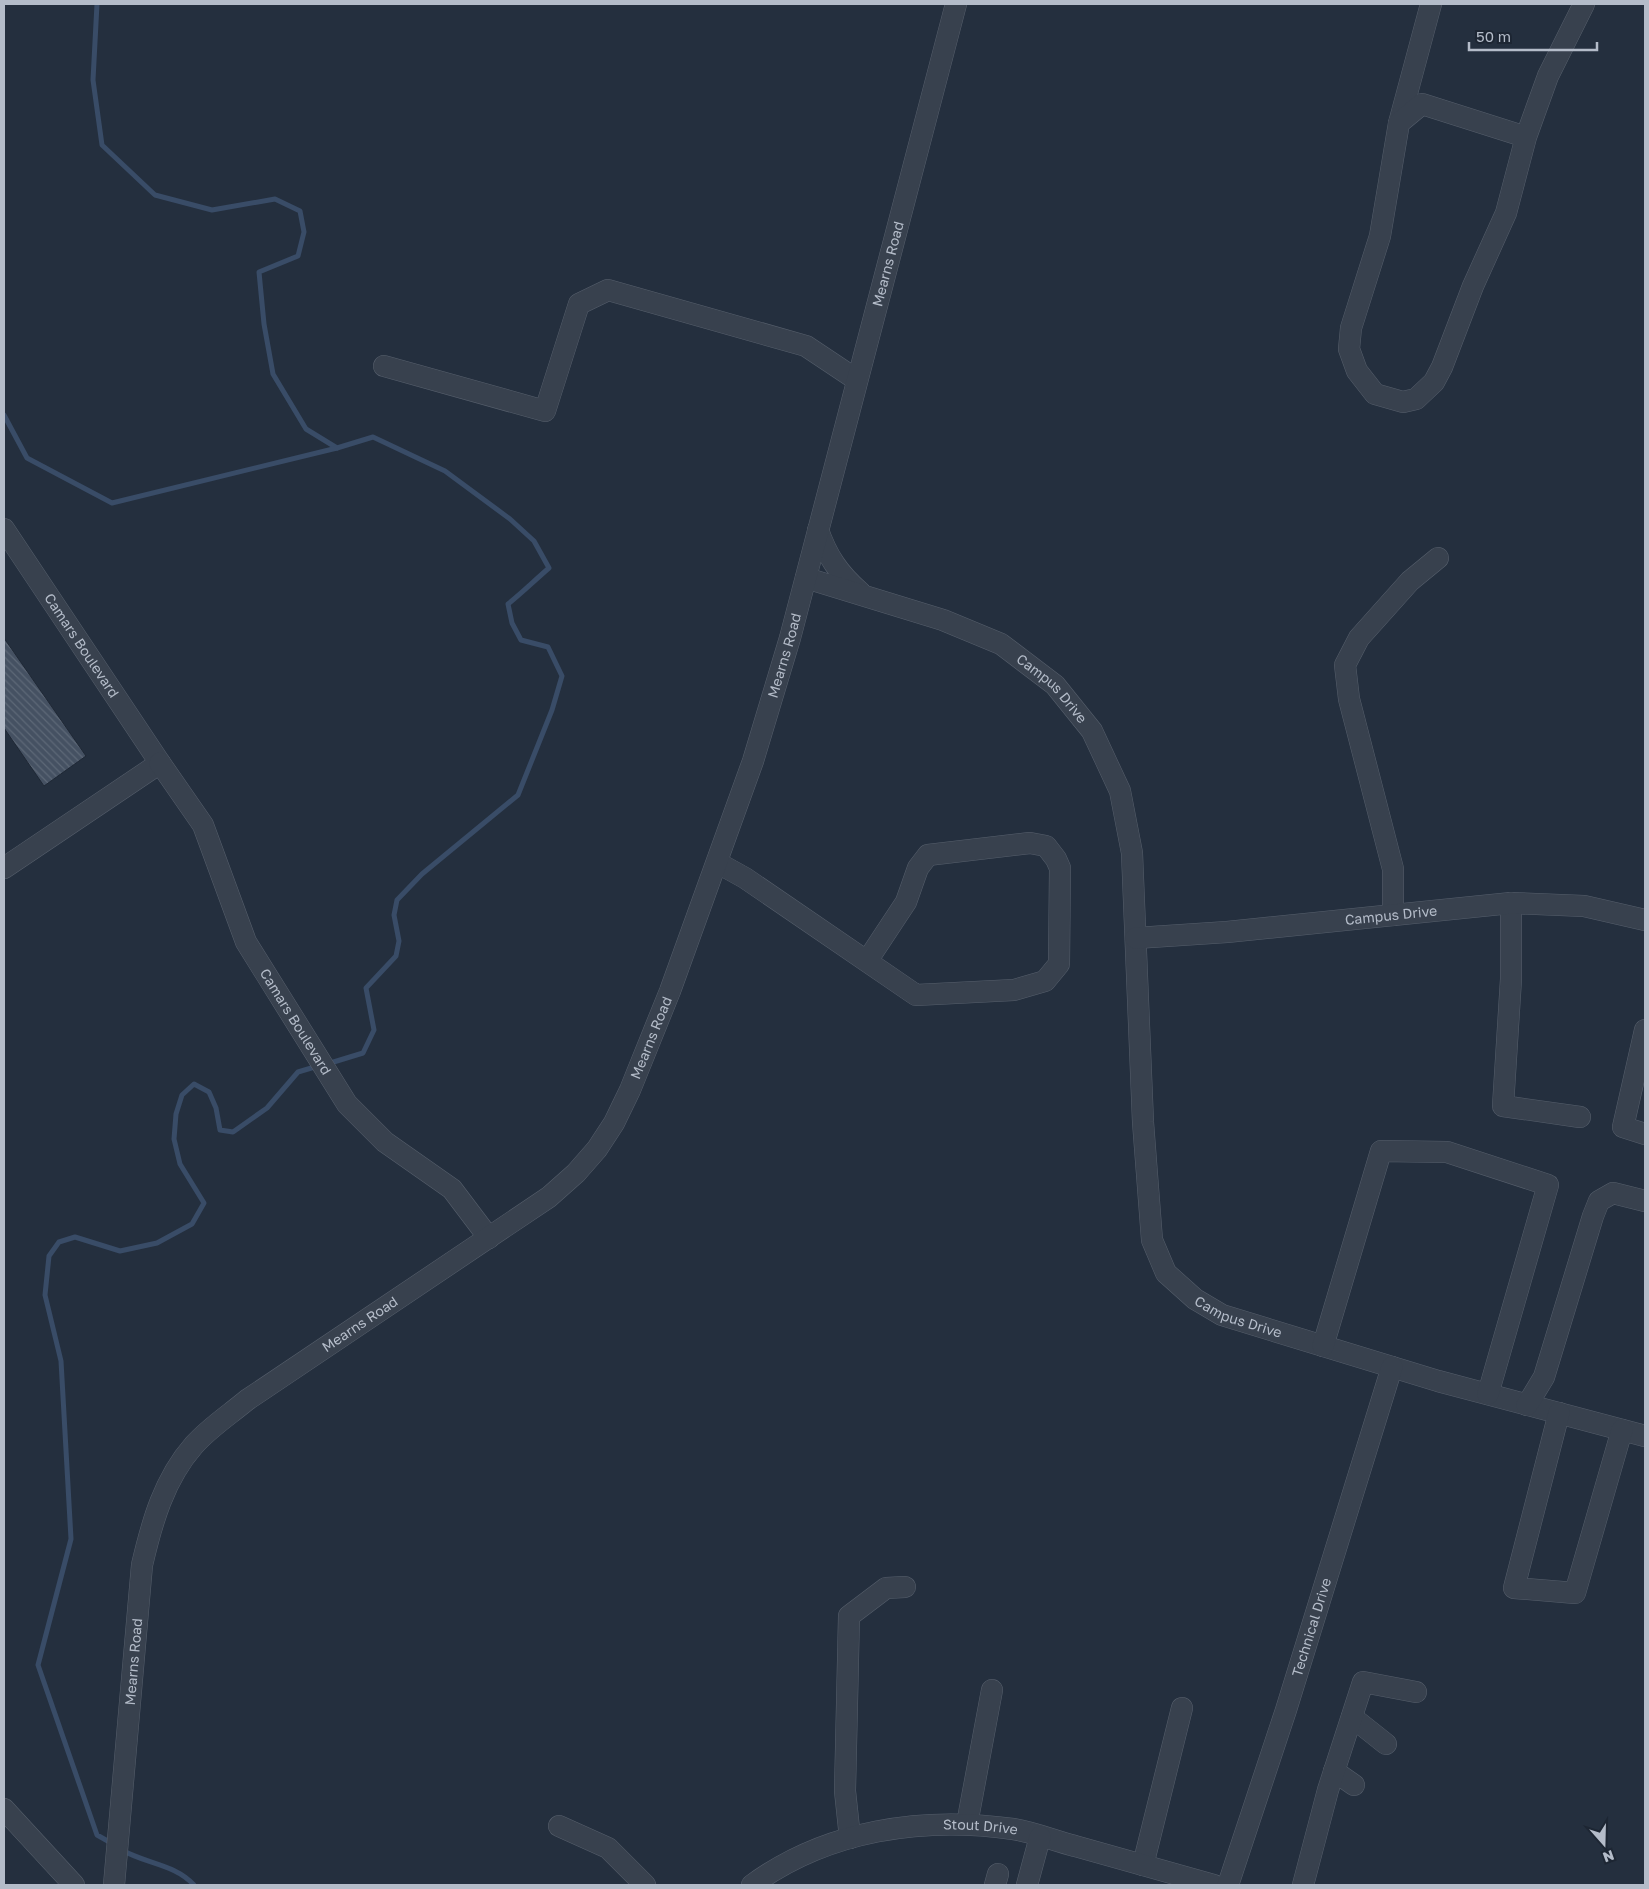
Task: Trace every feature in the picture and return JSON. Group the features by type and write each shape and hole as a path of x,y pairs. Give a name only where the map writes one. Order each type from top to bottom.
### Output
{"street":[{"name":"Mearns Road","path":"114,1876 142,1565 150,1530 168,1484 179,1464 202,1437 247,1400 549,1197 576,1173 597,1149 614,1123 630,1090 670,991 718,863 753,761 806,578 956,4"},
{"path":"1431,4 1399,123 1380,236 1351,328 1349,349 1357,371 1375,394 1403,402 1416,399 1434,382 1442,367 1473,286 1506,212 1526,137 1548,76 1584,4"},
{"path":"1399,123 1422,104 1526,137"},
{"path":"384,366 545,411 579,304 608,290 806,346 857,380"},
{"name":"Camars Boulevard","path":"4,529 203,825 246,942 347,1104 385,1142 452,1189 489,1238"},
{"path":"818,530 832,562 844,578 864,595"},
{"path":"1393,915 1393,869 1349,699 1345,665 1359,638 1410,581 1438,558"},
{"name":"Campus Drive","path":"806,578 943,620 1001,644 1055,685 1092,732 1120,791 1132,854 1144,1122 1152,1240 1166,1274 1195,1299 1222,1315 1392,1367 1645,1436"},
{"path":"4,868 160,763"},
{"path":"718,863 745,878 916,995 1014,990 1045,980 1059,964 1060,868 1056,859 1046,846 1030,843 928,855 918,868 906,902 867,961"},
{"path":"1511,903 1511,979 1503,1106 1580,1117"},
{"name":"Campus Drive","path":"1136,938 1511,903 1584,906 1645,920"},
{"path":"1645,1030 1623,1127 1645,1134"},
{"path":"1323,1346 1381,1150 1447,1152 1548,1185 1488,1394"},
{"path":"1527,1405 1544,1377 1593,1216 1600,1201 1614,1193 1645,1201"},
{"name":"Technical Drive","path":"1228,1885 1286,1710 1392,1367"},
{"path":"1559,1413 1514,1588 1574,1593 1622,1430"},
{"path":"850,1838 845,1792 849,1616 886,1588 905,1587"},
{"path":"1303,1885 1334,1771 1363,1682 1416,1692"},
{"path":"966,1824 992,1690"},
{"path":"1143,1865 1182,1708"},
{"path":"1352,1717 1386,1744"},
{"path":"1334,1771 1354,1785"},
{"path":"4,1809 74,1885"},
{"name":"Stout Drive","path":"752,1885 786,1864 850,1838 909,1825 966,1824 1015,1829 1214,1885"},
{"path":"559,1826 608,1848 645,1885"},
{"path":"1027,1885 1040,1837"}],"building":[{"path":"4,638 86,756 44,786 4,728"}],"waterway":[{"path":"97,4 93,80 102,145 155,195 212,210 275,199 300,211 304,232 298,256 259,272 264,324 273,374 306,429 337,448"},
{"path":"4,415 27,458 112,503 337,448 373,437 445,471 510,519 534,541 549,568 508,604 512,623 521,640 548,647 562,676 552,710 518,795 422,874 397,900 394,915 399,941 396,956 366,988 374,1030 363,1053 327,1064"},
{"path":"113,1844 97,1835 38,1665 71,1539 61,1361 45,1295 49,1256 59,1242 75,1237 120,1251 157,1243 192,1224 204,1203 180,1164 174,1139 176,1114 182,1095 194,1084 209,1092 216,1108 220,1130 233,1132 267,1108 298,1072 318,1066"},
{"path":"122,1850 169,1868 194,1885"}]}
